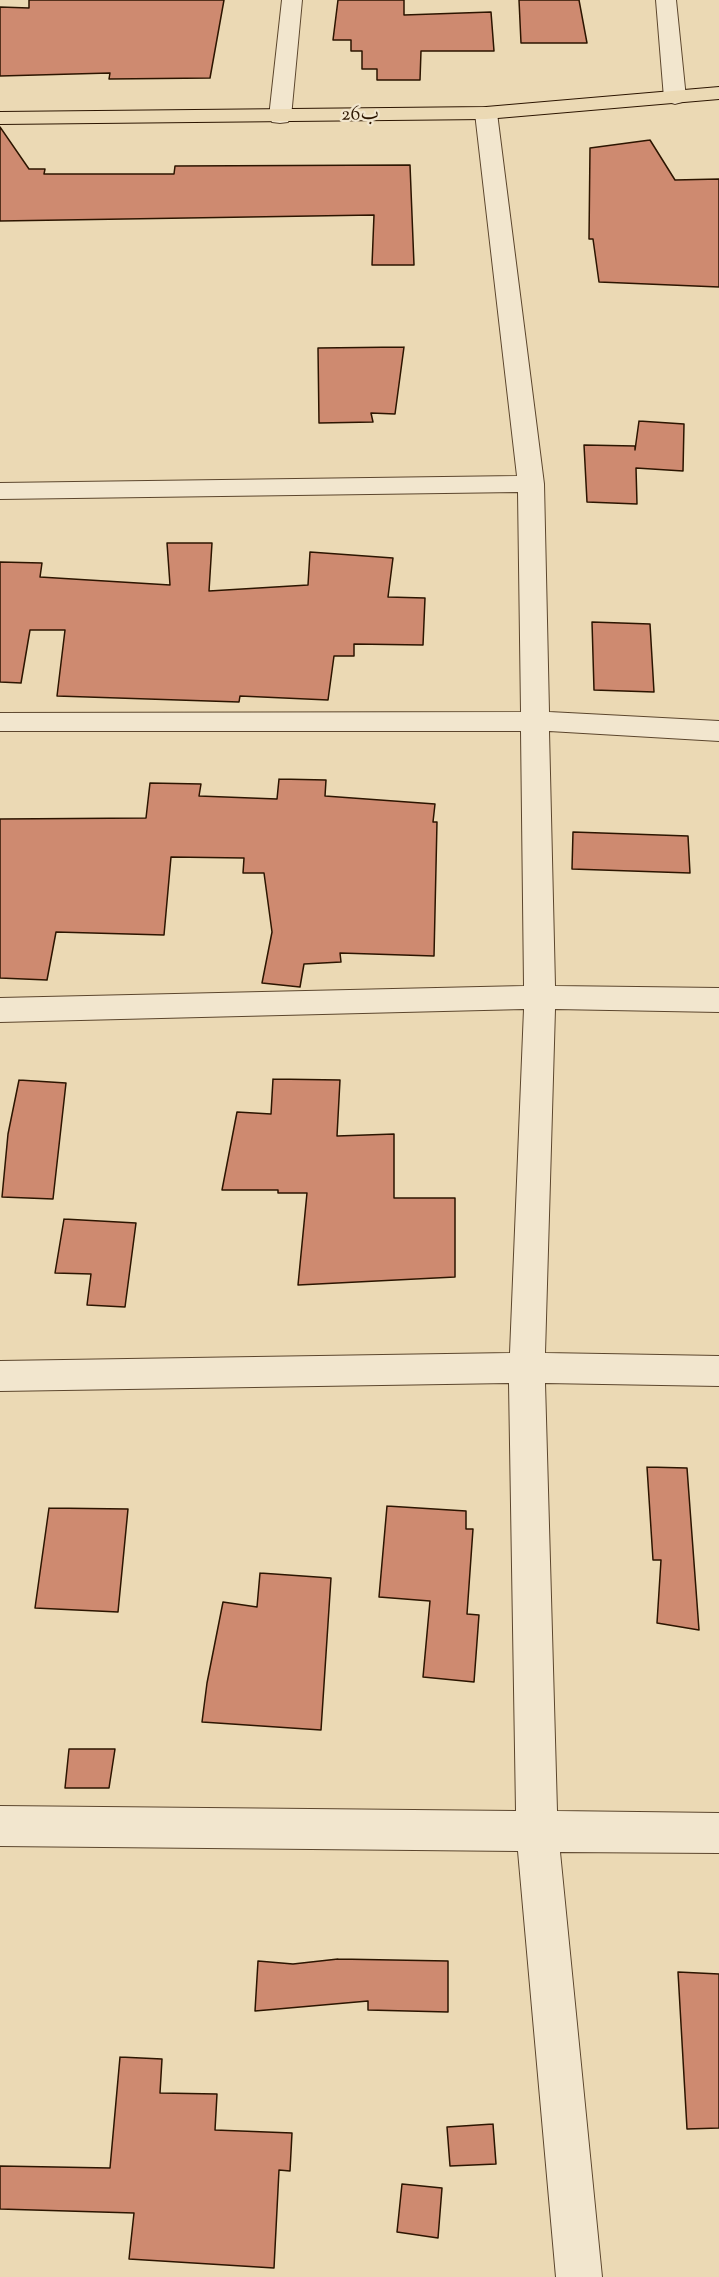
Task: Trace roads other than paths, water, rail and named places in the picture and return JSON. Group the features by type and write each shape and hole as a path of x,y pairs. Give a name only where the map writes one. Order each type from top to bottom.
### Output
{"highway":[{"name":"26ب","path":"0,118 280,117 486,112 719,93"}],"street":[{"path":"280,117 292,0"},
{"path":"666,0 675,98"},
{"path":"486,112 531,484 537,721 540,997 527,1368 537,1830 579,2277"},
{"path":"0,491 531,484"},
{"path":"0,722 537,721 719,731"},
{"path":"0,1010 540,997 719,1000"},
{"path":"0,1376 527,1368 719,1371"},
{"path":"0,1826 719,1833"}]}
